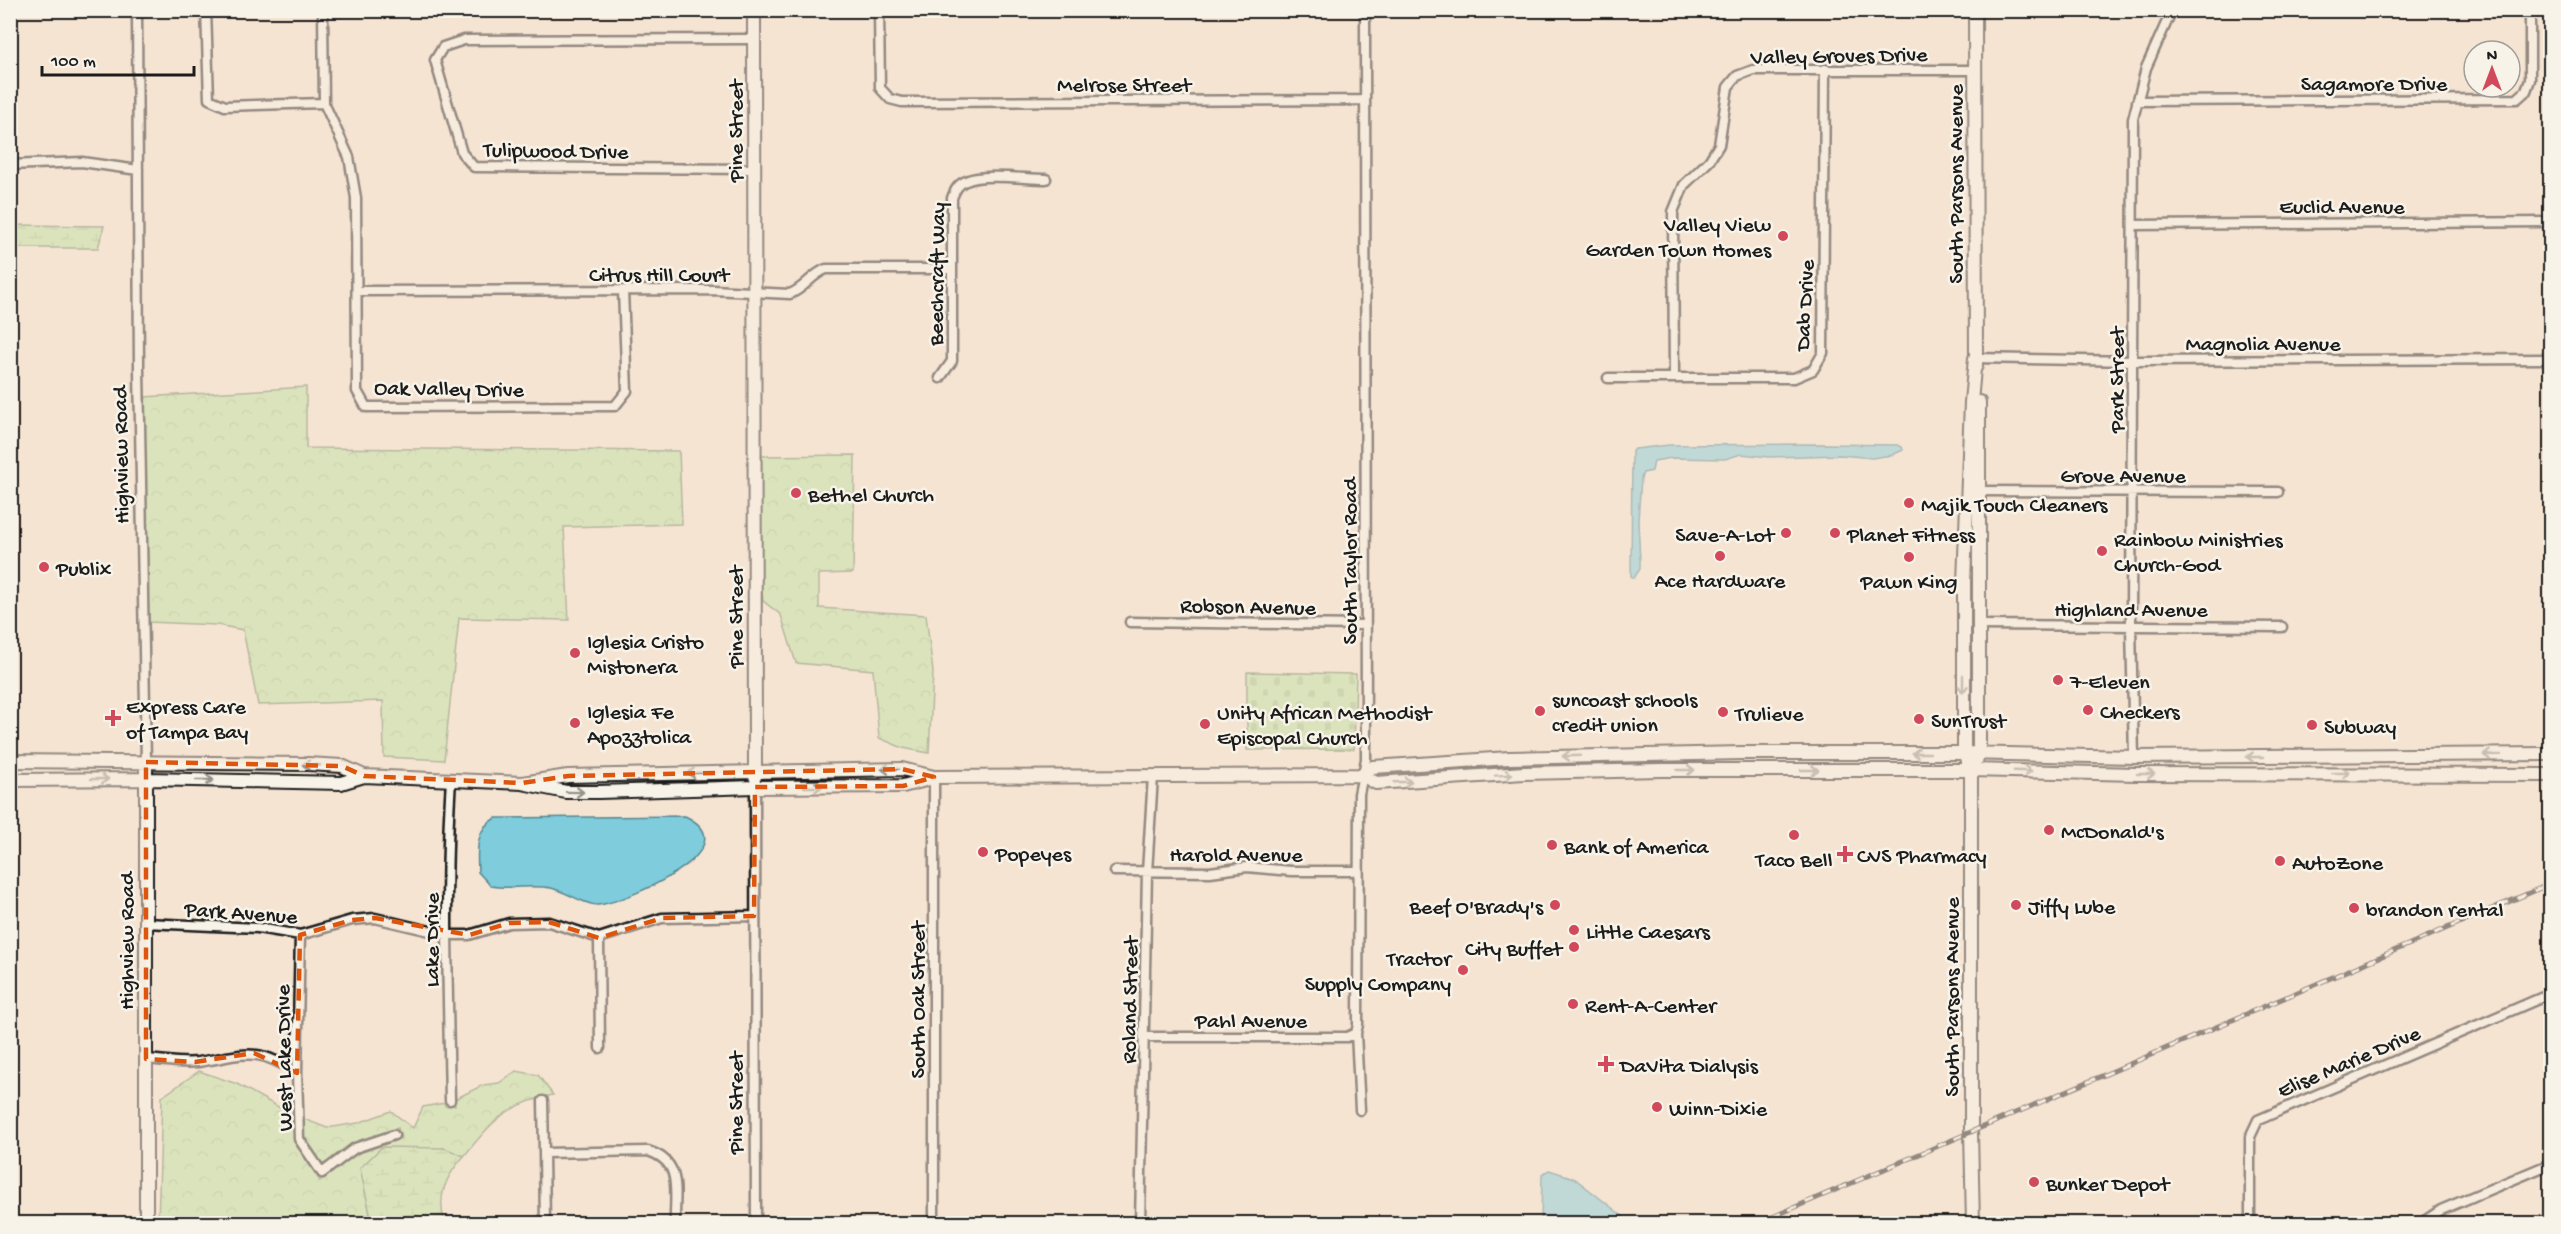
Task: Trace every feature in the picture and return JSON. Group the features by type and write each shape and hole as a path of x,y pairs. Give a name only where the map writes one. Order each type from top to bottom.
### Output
{"main road":[{"name":"Pine Street","path":"754,10 754,787"},
{"name":"South Parsons Avenue","path":"1971,770 1979,753 1981,625 1973,491 1971,402 1975,358 1975,10"},
{"name":"South Parsons Avenue","path":"1973,491 1963,626 1964,753 1971,770 1973,1224"},
{"path":"1362,775 1373,768 1509,758 1742,753 1979,753 2134,757 2550,754"},
{"path":"10,761 342,766 364,776"},
{"name":"Highview Road","path":"146,762 146,1224"},
{"path":"522,783 568,776 902,769 934,777 1362,775 1376,783 1524,773 1628,770 1971,770 2148,774 2550,775"},
{"path":"10,780 147,779 341,783 364,776 522,783 566,792 903,786 934,777"}],"street":[{"name":"Highview Road","path":"137,10 146,762"},
{"path":"206,10 209,99 225,106 324,103"},
{"name":"Oak Valley Drive","path":"323,10 324,103 349,157 356,198 357,391 366,407 615,406 627,392 623,291"},
{"name":"Melrose Street","path":"879,10 880,87 885,95 902,102 1365,100"},
{"name":"South Taylor Road","path":"1360,1110 1356,1033 1358,1025 1359,794 1366,759 1365,10"},
{"name":"Park Street","path":"2134,757 2131,627 2133,119 2146,68 2172,10"},
{"name":"Sagamore Drive","path":"2137,101 2517,99 2526,91 2530,80 2530,10"},
{"name":"Tulipwood Drive","path":"754,39 464,40 443,47 435,60 462,153 474,167 754,169"},
{"name":"Dab Drive","path":"1608,378 1794,378 1813,370 1822,353 1825,69"},
{"name":"Valley Groves Drive","path":"1674,378 1673,212 1684,185 1709,161 1719,145 1728,87 1737,76 1753,70 1975,70"},
{"path":"10,165 82,162 138,170"},
{"name":"Beechcraft Way","path":"940,378 952,362 952,198 956,188 967,180 983,178 1046,179"},
{"name":"Euclid Avenue","path":"2133,225 2550,222"},
{"name":"Citrus Hill Court","path":"358,291 755,291 790,294 798,291 816,273 826,269 952,269"},
{"name":"Magnolia Avenue","path":"1975,358 2133,361 2550,359"},
{"name":"Grove Avenue","path":"1973,491 2278,492"},
{"name":"Robson Avenue","path":"1130,622 1366,625"},
{"name":"Highland Avenue","path":"1981,625 2282,627"},
{"name":"Roland Street","path":"1140,1224 1148,872 1153,776"},
{"name":"South Oak Street","path":"934,777 934,1224"},
{"name":"Lake Drive","path":"450,1100 447,935 451,780"},
{"name":"Pine Street","path":"754,787 756,1224"},
{"name":"Harold Avenue","path":"1114,871 1210,872 1236,867 1358,872"},
{"path":"600,1048 599,938 662,918 754,916"},
{"name":"Park Avenue","path":"145,923 258,928 300,935 352,920 375,918 447,935 469,935 509,922 549,922 599,938"},
{"name":"West Lake Drive","path":"300,935 297,1073 299,1139 322,1173 355,1148 394,1135"},
{"name":"Elise Marie Drive","path":"2250,1224 2250,1137 2258,1120 2550,994"},
{"name":"Pahl Avenue","path":"1146,1037 1347,1036 1356,1033"},
{"path":"146,1059 195,1062 254,1053 275,1059 297,1073"},
{"path":"543,1101 546,1224"},
{"path":"544,1153 648,1151 659,1155 669,1162 674,1174 675,1224"},
{"path":"2420,1224 2441,1210 2550,1164"}],"highlighted area":[{"path":"146,762 342,766 364,776 522,783 568,776 902,769 934,777 903,786 755,787 754,916 662,918 599,938 549,922 509,923 469,935 375,918 352,920 300,935 297,1073 254,1053 195,1062 146,1059"}],"green space":[{"path":"11,225 104,226 98,248 11,248"},
{"path":"306,387 306,448 679,451 682,524 564,527 569,620 459,618 444,760 384,757 383,701 258,705 243,630 217,625 148,622 144,397"},
{"path":"855,455 853,573 819,574 819,608 926,615 933,672 929,753 903,748 879,738 873,670 796,663 781,615 763,601 761,456"},
{"path":"1247,672 1356,674 1354,749 1247,750"},
{"path":"199,1071 237,1084 293,1115 295,1142 320,1181 357,1154 401,1138 398,1128 353,1143 323,1165 304,1137 304,1119 327,1128 358,1123 391,1111 413,1128 423,1107 445,1103 445,1106 455,1105 455,1099 483,1085 499,1083 516,1071 538,1075 553,1095 512,1109 493,1124 464,1156 444,1148 360,1168 370,1213 364,1223 158,1224 162,1097"},
{"path":"382,1147 444,1148 464,1156 452,1171 444,1187 442,1213 445,1223 364,1223 370,1213 360,1168"}],"water":[{"path":"1669,445 1898,445 1903,450 1892,455 1872,458 1841,455 1768,457 1741,454 1725,459 1672,458 1654,461 1652,471 1643,473 1641,478 1638,520 1640,569 1634,578 1631,576 1632,451"},
{"path":"685,816 702,829 704,843 695,857 678,871 656,884 613,902 593,905 551,888 491,886 478,872 478,848 481,834 484,827 496,818"},
{"path":"1549,1170 1574,1178 1625,1218 1624,1223 1541,1223 1542,1174"}],"railway":[{"path":"1756,1224 2550,884"}],"place":[{"name":"Valley View Garden Town Homes","path":"1783,236"},
{"name":"Bethel Church","path":"796,493"},
{"name":"Majik Touch Cleaners","path":"1909,503"},
{"name":"Save-A-Lot","path":"1786,533"},
{"name":"Planet Fitness","path":"1835,533"},
{"name":"Rainbow Ministries Church-God","path":"2102,551"},
{"name":"Ace Hardware","path":"1720,556"},
{"name":"Pawn King","path":"1909,557"},
{"name":"Publix","path":"44,567"},
{"name":"Iglesia Cristo Mistonera","path":"575,653"},
{"name":"7-Eleven","path":"2058,680"},
{"name":"Checkers","path":"2088,710"},
{"name":"suncoast schools credit union","path":"1540,711"},
{"name":"Trulieve","path":"1723,712"},
{"name":"Express Care of Tampa Bay","path":"113,718"},
{"name":"SunTrust","path":"1919,719"},
{"name":"Iglesia Fe Apozztolica","path":"575,723"},
{"name":"Unity African Methodist Episcopal Church","path":"1205,724"},
{"name":"Subway","path":"2312,725"},
{"name":"McDonald's","path":"2049,830"},
{"name":"Taco Bell","path":"1794,835"},
{"name":"Bank of America","path":"1552,845"},
{"name":"Popeyes","path":"983,852"},
{"name":"CVS Pharmacy","path":"1845,854"},
{"name":"AutoZone","path":"2280,861"},
{"name":"Beef O'Brady's","path":"1555,905"},
{"name":"Jiffy Lube","path":"2016,905"},
{"name":"brandon rental","path":"2354,908"},
{"name":"Little Caesars","path":"1574,930"},
{"name":"City Buffet","path":"1574,947"},
{"name":"Tractor Supply Company","path":"1463,970"},
{"name":"Rent-A-Center","path":"1573,1004"},
{"name":"DaVita Dialysis","path":"1606,1064"},
{"name":"Winn-Dixie","path":"1657,1107"},
{"name":"Bunker Depot","path":"2034,1182"}]}
